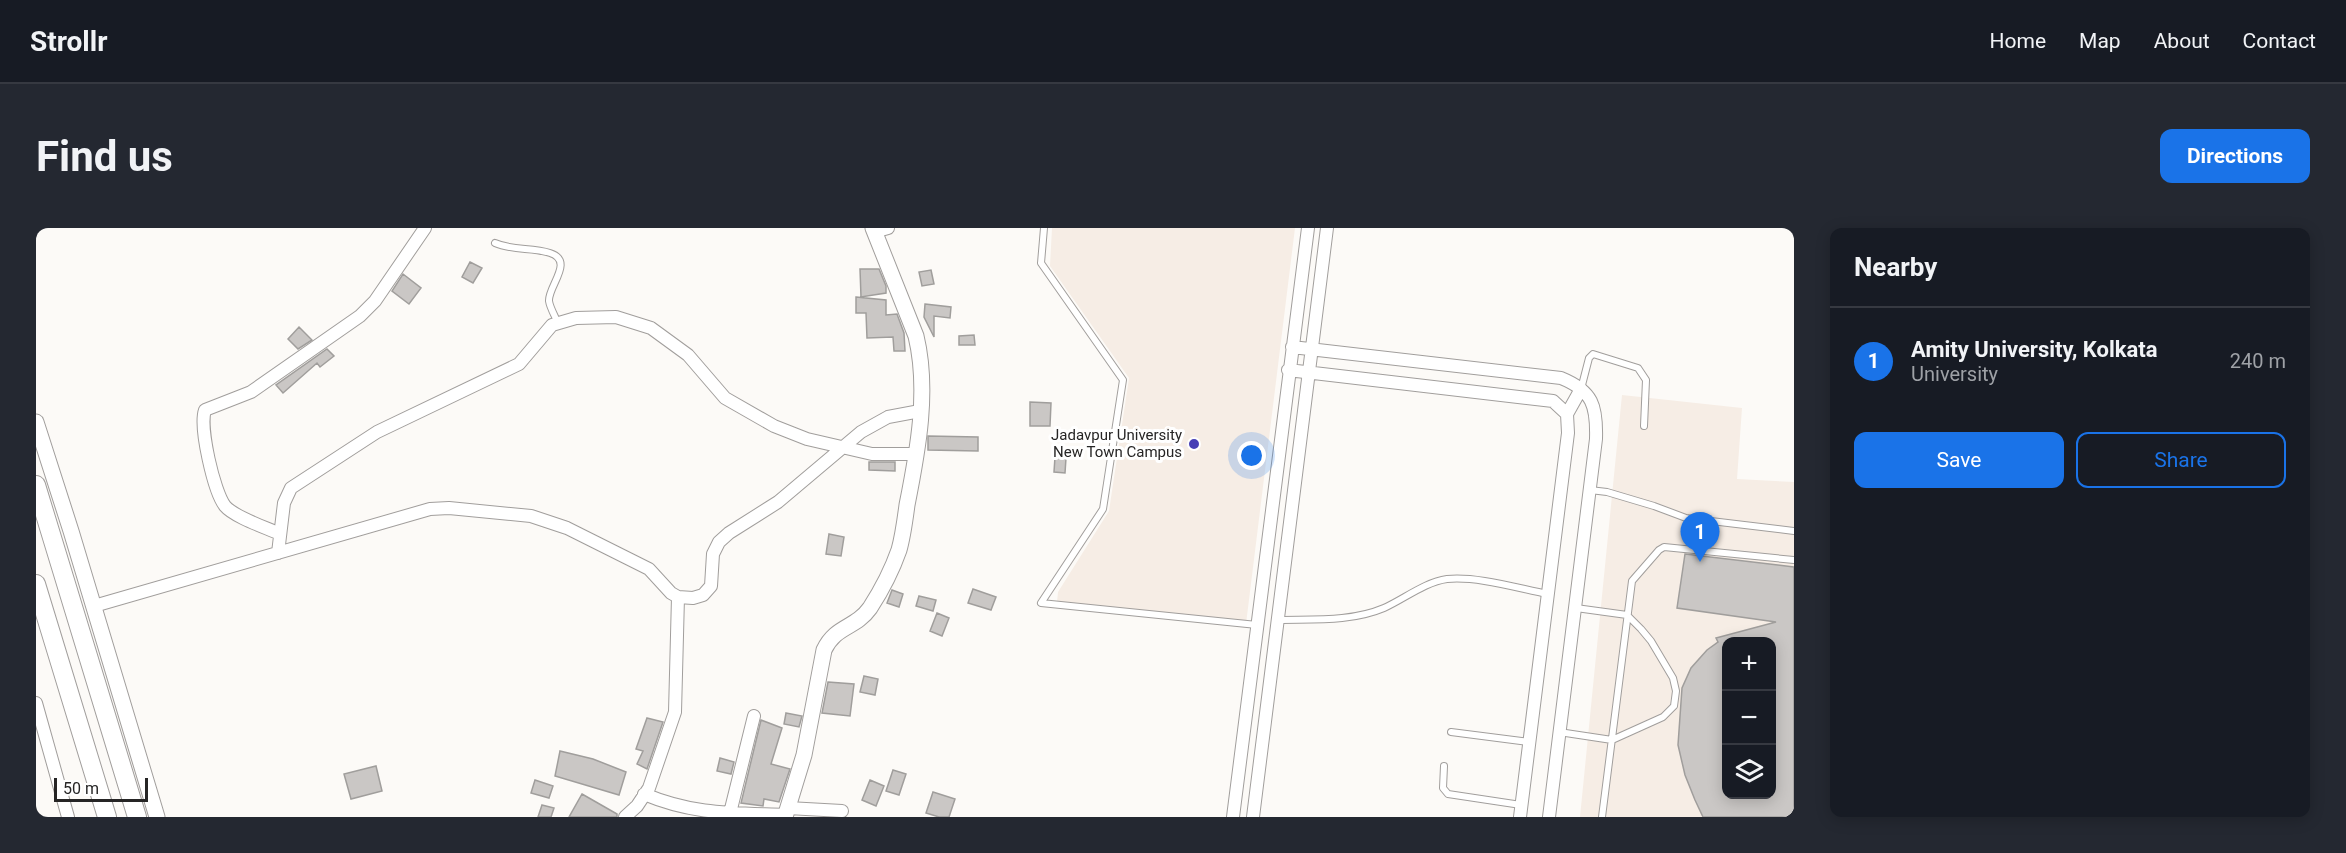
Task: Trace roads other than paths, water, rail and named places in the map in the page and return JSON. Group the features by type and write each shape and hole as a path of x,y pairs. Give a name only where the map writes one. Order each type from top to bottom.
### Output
{"main road":[{"path":"36,485 137,817"},
{"path":"36,584 107,817"}],"street":[{"path":"280,534 225,506 209,460 203,427 206,410 251,392 360,316 375,301 425,228"},
{"path":"1233,817 1288,370 1308,228"},
{"path":"1253,817 1327,228"},
{"path":"787,813 804,755 824,650 835,633 857,622 884,582 899,549 917,454 922,384 920,352 879,229"},
{"path":"278,553 284,503 291,488 377,432 519,364 544,332 558,323 576,318 616,317 651,328 688,355 718,392 774,426 807,439 872,454 917,454"},
{"path":"1292,347 1561,378 1581,389 1592,403 1597,417 1576,608 1549,817"},
{"path":"1288,370 1553,401 1568,414"},
{"path":"1521,811 1568,433 1568,414 1581,389"},
{"path":"94,606 430,509 449,508 531,516 580,533 649,569 671,593 678,597 693,598 709,590 713,554 719,542 729,533 778,502 861,432 888,417 920,411"},
{"path":"36,422 157,817"},
{"path":"626,817 645,794 675,712 678,597"},
{"path":"36,703 68,817"},
{"path":"730,813 754,716"},
{"path":"645,794 669,805 691,810 730,813 842,811"}],"lane":[{"path":"1044,228 1041,263 1123,380 1103,509 1041,603 1257,625"},
{"path":"495,243 510,249 547,252 554,254 560,260 561,269 549,302 558,323"},
{"path":"1581,389 1589,358 1593,354 1638,368 1646,380 1644,426"},
{"path":"1589,490 1607,492 1686,518 1794,531"},
{"path":"1602,817 1627,615 1635,575 1659,550 1664,548 1794,560"},
{"path":"1278,620 1324,619 1366,614 1383,608 1434,582 1447,579 1467,579 1548,594"},
{"path":"1559,732 1612,740 1663,717 1674,706 1676,691 1673,678 1651,641 1627,615 1576,608"},
{"path":"1451,732 1529,742"},
{"path":"1444,766 1443,788 1448,794 1521,811"}],"place":[{"name":"Jadavpur University New Town Campus","path":"1194,444"},
{"name":"Amity University, Kolkata","path":"1700,562"}]}
